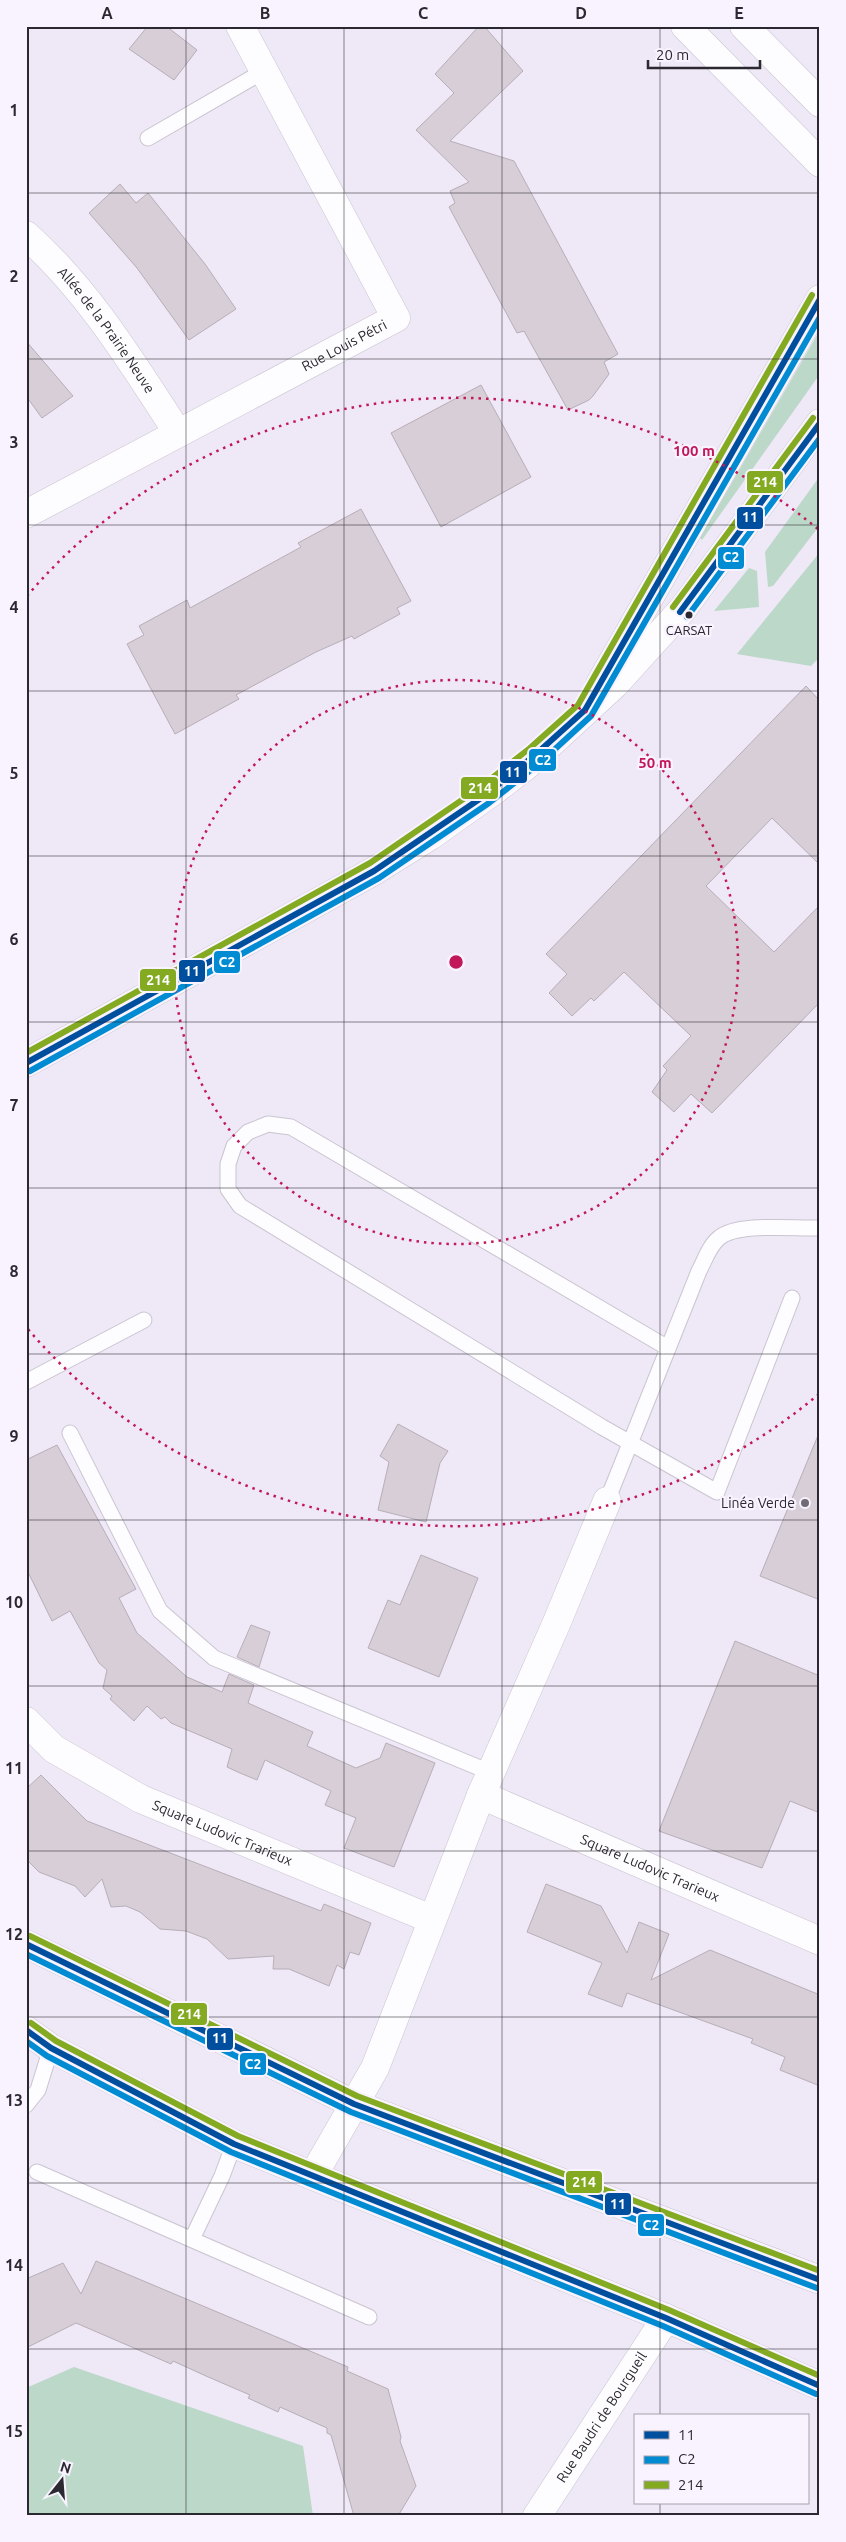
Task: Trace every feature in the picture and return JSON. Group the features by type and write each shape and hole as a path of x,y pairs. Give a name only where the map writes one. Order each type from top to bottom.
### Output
{"street":[{"name":"Rue Louis Pétri","path":"26,514 396,318 240,26"},
{"path":"685,26 820,163"},
{"path":"744,26 820,103"},
{"name":"Allée de la Prairie Neuve","path":"26,235 54,260 117,340 178,433"},
{"path":"585,710 820,299"},
{"path":"26,1063 318,904 422,841 519,771 615,684 682,610 820,423"},
{"path":"314,2174 375,2068 431,1920 486,1784 606,1501"},
{"name":"Square Ludovic Trarieux","path":"26,1721 54,1749 141,1799 431,1920"},
{"name":"Square Ludovic Trarieux","path":"486,1784 820,1941"},
{"path":"26,1944 354,2104 820,2280"},
{"path":"26,2030 51,2048 234,2144 314,2174 666,2318 820,2386"},
{"name":"Rue Baudri de Bourgueil","path":"537,2516 666,2318"}],"lane":[{"path":"148,138 264,71"},
{"path":"668,1348 291,1127 268,1124 248,1132 234,1146 228,1164 228,1189 240,1206 630,1443 717,1492 792,1298"},
{"path":"606,1501 709,1250 719,1238 729,1231 820,1228"},
{"path":"26,1382 144,1320"},
{"path":"70,1433 160,1611 214,1658 486,1784"},
{"path":"26,2105 38,2090 51,2048"},
{"path":"192,2239 222,2176 234,2144"},
{"path":"37,2172 369,2316"}],"green space":[{"path":"820,330 820,374 702,540 700,538"},
{"path":"820,476 820,525 773,586 768,587 765,552"},
{"path":"820,552 820,657 811,666 737,654"},
{"path":"749,568 757,571 759,607 714,611"},
{"path":"74,2367 303,2446 313,2516 26,2516 26,2388"}],"building":[{"path":"148,26 166,26 197,50 174,80 129,49"},
{"path":"479,26 484,26 523,71 450,141 514,161 618,354 604,362 609,374 593,396 589,400 568,410 524,331 517,333 449,207 455,203 450,191 469,182 416,130 454,93 435,74"},
{"path":"120,184 136,203 148,193 205,264 236,309 189,340 137,268 89,213"},
{"path":"26,341 73,396 42,418 26,396"},
{"path":"481,385 531,477 441,527 391,433"},
{"path":"361,509 411,601 397,608 400,614 354,639 352,636 316,652 236,695 239,699 175,734 127,644 144,635 139,626 187,600 190,608 301,547 298,543"},
{"path":"806,686 820,701 820,865 772,818 706,886 774,952 820,905 820,1002 712,1113 691,1094 674,1112 652,1092 667,1070 663,1066 691,1036 624,972 594,1001 591,998 572,1016 549,993 567,974 546,954"},
{"path":"398,1424 448,1451 440,1463 426,1522 378,1510 389,1462 380,1456"},
{"name":"Linéa Verde","path":"820,1433 820,1600 760,1576"},
{"path":"57,1445 136,1589 119,1598 137,1633 187,1677 222,1692 229,1674 254,1685 248,1703 313,1732 307,1746 356,1768 380,1758 386,1743 435,1763 394,1867 344,1848 356,1818 325,1805 331,1791 265,1760 257,1780 240,1773 227,1767 232,1749 171,1723 165,1717 161,1719 147,1706 134,1721 110,1699 112,1696 103,1688 107,1670 99,1663 70,1611 52,1621 26,1568 26,1460"},
{"path":"421,1555 478,1578 439,1677 368,1648 388,1600 400,1605"},
{"path":"251,1625 270,1632 259,1667 237,1657"},
{"path":"735,1641 820,1676 820,1813 790,1801 762,1868 659,1831"},
{"path":"41,1775 87,1821 321,1911 324,1904 371,1923 359,1955 350,1952 344,1969 337,1965 329,1986 289,1969 273,1969 274,1956 228,1959 207,1939 186,1931 160,1929 140,1912 126,1906 111,1907 102,1879 85,1897 75,1886 39,1872 26,1859 26,1789"},
{"path":"546,1884 601,1906 627,1953 639,1922 669,1934 651,1980 710,1950 820,1995 820,2086 780,2070 785,2057 751,2043 753,2039 627,1993 622,2007 588,1994 602,1963 527,1932"},
{"path":"96,2261 348,2367 347,2371 388,2389 401,2437 400,2441 416,2486 398,2516 354,2516 331,2435 327,2433 327,2428 280,2407 278,2412 248,2398 250,2395 173,2361 171,2364 76,2323 26,2348 26,2279 63,2263 81,2294"}],"transit line":[{"name":"214","path":"26,1053 370,863 478,789 530,748 578,705 812,295"},
{"name":"11","path":"26,1063 374,871 484,796 535,755 585,710 820,299"},
{"name":"C2","path":"30,1071 379,878 489,803 541,762 591,716 820,317"},
{"name":"214","path":"673,607 813,418"},
{"name":"11","path":"680,612 820,423"},
{"name":"C2","path":"687,617 820,438"},
{"name":"214","path":"30,1936 357,2096 820,2271"},
{"name":"11","path":"26,1944 354,2104 820,2280"},
{"name":"C2","path":"26,1954 351,2112 817,2288"},
{"name":"214","path":"31,2023 56,2041 238,2136 669,2310 820,2376"},
{"name":"11","path":"26,2030 51,2048 234,2144 666,2318 820,2386"},
{"name":"C2","path":"26,2041 47,2056 231,2152 663,2326 816,2394"}],"place":[{"name":"CARSAT","path":"689,615"},
{"name":"Linéa Verde","path":"805,1503"}]}
